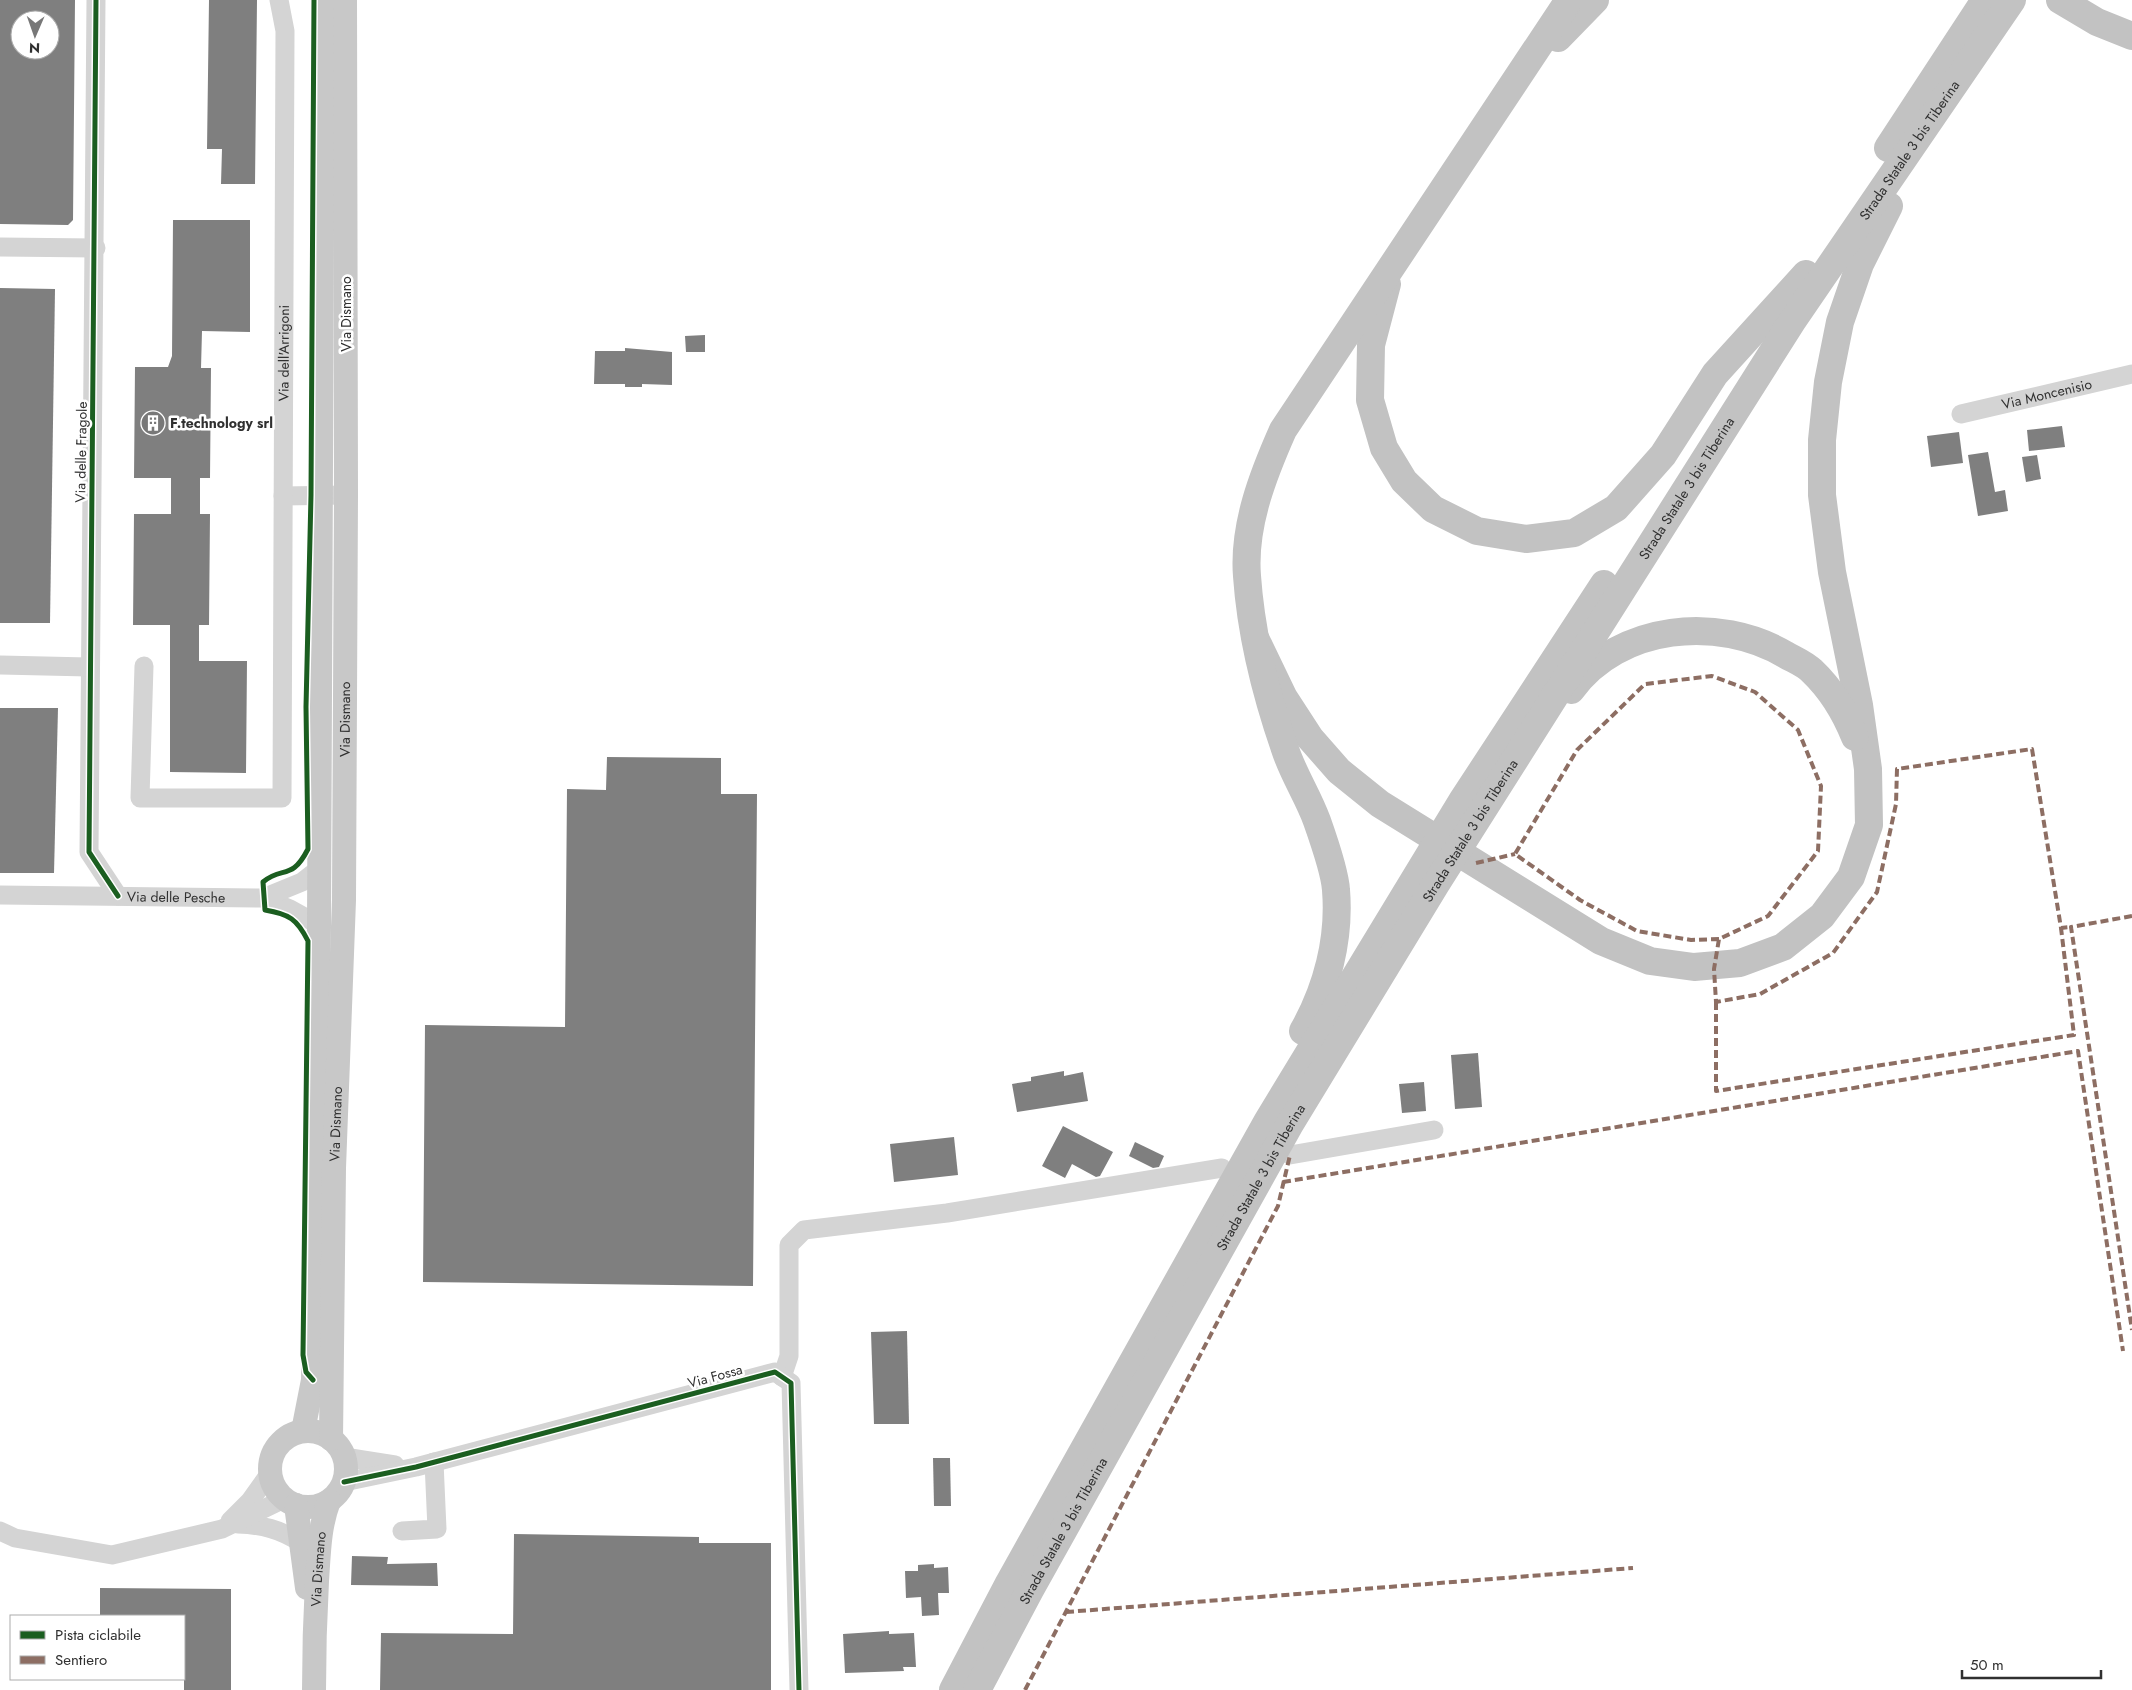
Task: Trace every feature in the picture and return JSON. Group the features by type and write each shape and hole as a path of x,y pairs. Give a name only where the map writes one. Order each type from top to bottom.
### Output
{"highway":[{"path":"1507,91 1548,0"},
{"path":"1279,1123 1284,1063 1318,1006 1334,951 1336,889 1317,821 1285,750 1270,703 1256,640 1247,574 1251,524 1262,478 1282,430 1568,0"},
{"path":"1507,91 1595,0"},
{"name":"Strada Statale 3 bis Tiberina","path":"953,1690 1009,1584 1226,1217 1279,1123 1427,878 1806,274 1985,13 2012,0"},
{"path":"2060,0 2097,22 2132,36"},
{"path":"2096,0 2132,22"},
{"path":"1256,640 1284,698 1310,738 1339,771 1380,804 1601,941 1650,961 1694,967 1740,963 1783,947 1822,916 1851,877 1869,825 1868,769 1860,704 1832,572 1822,496 1822,440 1828,382 1840,322 1860,264 1885,213 1965,93 1985,13"},
{"name":"Strada Statale 3 bis Tiberina","path":"1471,808 1793,320 1985,13"},
{"path":"1392,264 1371,346 1370,400 1384,448 1404,481 1433,509 1477,531 1526,539 1574,533 1616,508 1663,455 1715,374 1806,274"},
{"path":"1471,808 1580,677 1626,644 1672,631 1721,631 1768,644 1811,670 1843,708 1868,769"},
{"name":"Strada Statale 3 bis Tiberina","path":"977,1690 1226,1217"}],"main road":[{"name":"Via Dismano","path":"303,1431 313,1380 320,868 323,0"},
{"name":"Via Dismano","path":"338,1448 334,1168 344,900 346,495 345,0"},
{"path":"303,1431 312,1431 338,1448 346,1469 344,1482 329,1501 319,1506 290,1502 273,1483 270,1473 270,1462 282,1441 291,1435 303,1431"},
{"name":"Via Dismano","path":"314,1690 314,1638 320,1538 322,1519 329,1501"},
{"name":"Via Dismano","path":"290,1502 300,1542 314,1638"}],"street":[{"name":"Via delle Fragole","path":"96,0 96,248 89,667 89,852 118,896"},
{"name":"Via dell'Arrigoni","path":"144,666 140,798 282,798 285,31 280,0"},
{"path":"0,247 96,248"},
{"name":"Via Moncenisio","path":"1961,414 2132,374"},
{"path":"283,496 346,495"},
{"path":"0,666 89,667"},
{"name":"Via delle Pesche","path":"263,898 302,882 320,868"},
{"name":"Via delle Pesche","path":"0,895 263,898 290,909 319,926"},
{"path":"1290,1155 1434,1130"},
{"path":"799,1690 791,1383 782,1377 788,1356 789,1245 804,1230 948,1213 1222,1168"},
{"name":"Via Fossa","path":"344,1482 425,1465 775,1372 782,1377"},
{"name":"Via Fossa","path":"338,1448 383,1464 425,1465"},
{"path":"402,1532 436,1529 425,1465"},
{"path":"228,1527 270,1473"},
{"path":"0,1531 15,1538 112,1555 228,1527 290,1502"},
{"path":"228,1527 264,1525 282,1530 300,1542"}],"building":[{"path":"0,0 75,0 73,220 68,225 0,224"},
{"path":"209,0 257,0 255,184 221,184 222,149 207,149"},
{"path":"173,220 250,220 250,332 202,331 201,368 211,368 210,478 200,478 200,514 210,514 209,625 199,625 199,661 247,661 246,773 170,772 170,625 133,625 134,514 171,514 171,478 134,478 135,367 168,367 172,356"},
{"path":"0,288 55,289 50,623 0,623"},
{"path":"705,335 705,352 686,352 685,336"},
{"path":"625,348 672,352 672,385 642,384 642,387 625,387 625,384 594,384 595,351 625,351"},
{"path":"2062,426 2065,447 2029,451 2027,430"},
{"path":"1959,432 1963,463 1931,467 1927,436"},
{"path":"1988,452 1995,492 2005,490 2008,511 1978,516 1968,455"},
{"path":"2037,455 2041,479 2026,482 2022,457"},
{"path":"0,708 58,708 54,873 0,873"},
{"path":"607,757 721,758 721,794 757,794 753,1286 423,1282 425,1025 565,1027 567,789 606,790"},
{"path":"1478,1053 1482,1107 1455,1109 1451,1055"},
{"path":"1064,1071 1064,1076 1083,1072 1088,1101 1017,1112 1012,1084 1031,1081 1031,1077"},
{"path":"1424,1082 1426,1111 1402,1113 1399,1084"},
{"path":"1063,1126 1113,1152 1100,1176 1096,1177 1072,1164 1065,1178 1042,1166"},
{"path":"954,1137 958,1175 894,1182 890,1144"},
{"path":"1135,1142 1164,1156 1159,1167 1153,1168 1129,1156"},
{"path":"907,1331 909,1424 874,1424 871,1332"},
{"path":"933,1458 950,1458 951,1506 934,1506"},
{"path":"514,1534 699,1537 699,1543 771,1543 771,1690 380,1690 381,1633 513,1634"},
{"path":"352,1556 388,1557 387,1564 437,1563 438,1586 351,1585"},
{"path":"934,1564 934,1568 948,1567 949,1593 938,1593 939,1615 922,1616 921,1597 906,1598 905,1571 918,1571 918,1565"},
{"path":"100,1588 231,1589 231,1690 184,1690 185,1615 100,1615"},
{"path":"889,1631 889,1634 914,1633 916,1667 903,1667 904,1671 845,1673 843,1634"}],"marked path":[{"path":"1719,939 1691,940 1637,931 1580,900 1515,854 1577,750 1645,684 1712,676 1755,692 1798,730 1821,786 1818,851 1768,916 1719,939 1714,969 1716,1002 1760,994 1833,953 1877,892 1896,804 1897,769 2032,749 2061,928 2071,927"},
{"path":"1476,863 1515,854"},
{"path":"2132,916 2071,927 2132,1330"},
{"path":"1716,1002 1716,1091 2074,1035 2061,928"},
{"path":"1283,1182 2078,1051 2123,1351"},
{"path":"1025,1690 1278,1206 1290,1155"},
{"path":"1066,1612 1633,1568"}],"cycle path":[{"path":"96,0 89,852 118,896"},
{"path":"313,1380 306,1372 303,1355 308,941 300,927 291,919 280,913 265,910 263,882 276,874 297,866 308,849 306,707 311,495 314,0"},
{"path":"344,1482 416,1467 775,1372 791,1383 799,1690"}],"place":[{"name":"F.technology srl","path":"153,423"}]}
